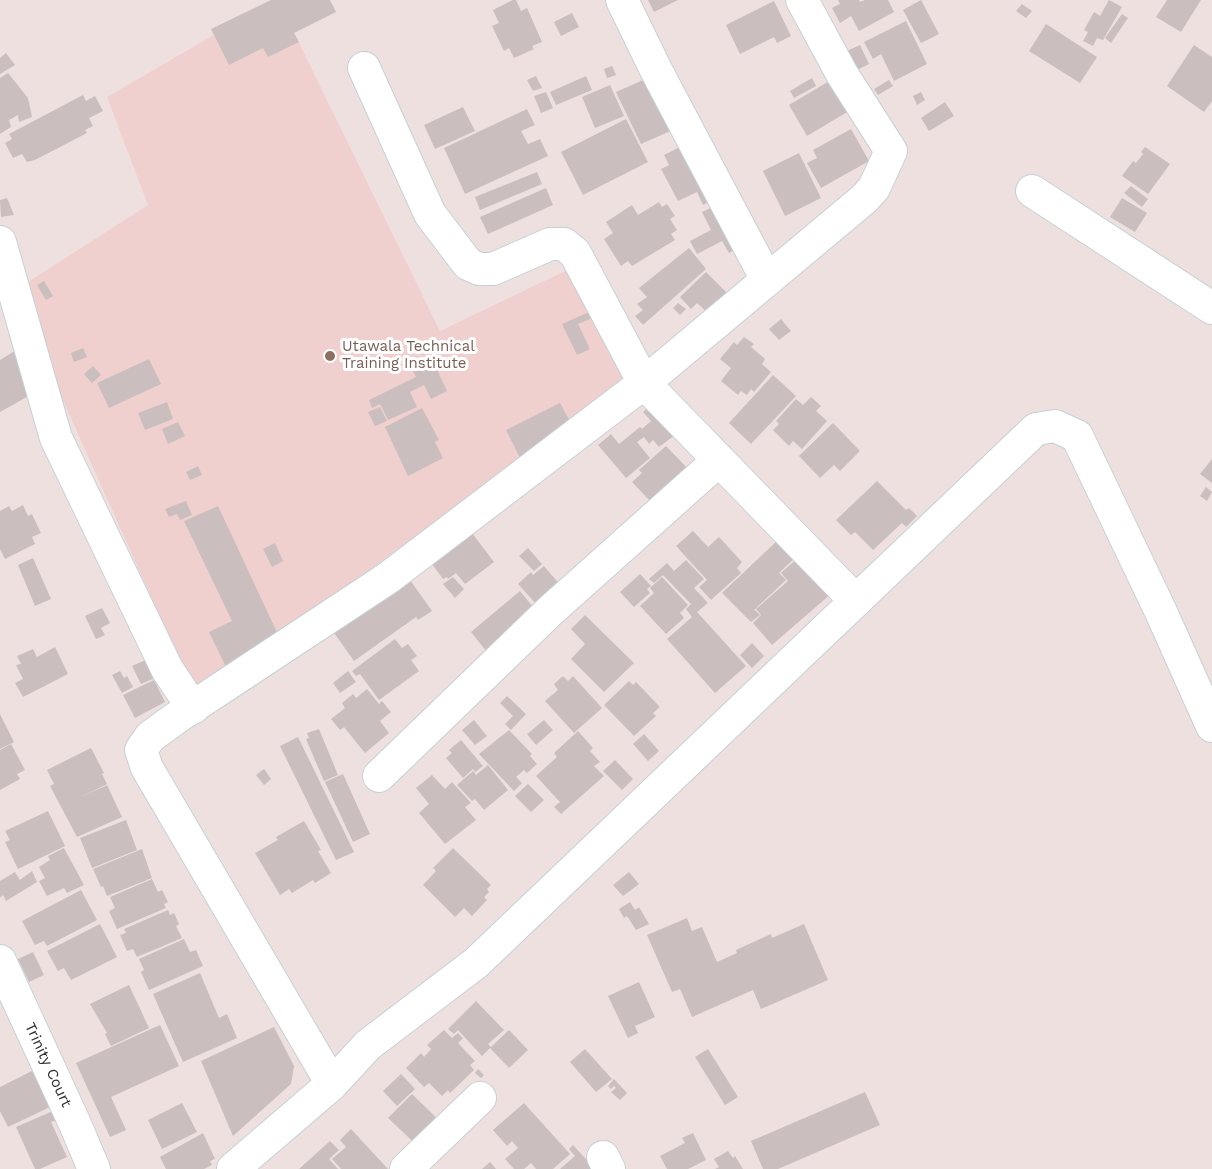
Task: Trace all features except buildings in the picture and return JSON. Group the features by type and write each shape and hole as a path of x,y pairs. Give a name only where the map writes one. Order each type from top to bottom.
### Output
{"street":[{"path":"622,0 656,70 767,280"},
{"path":"332,1084 147,768 141,750 150,737 388,578 645,383 864,199 874,188 891,151 842,74 802,0"},
{"path":"364,68 430,214 468,264 479,269 493,269 550,244 564,244 574,253 645,383 856,601"},
{"path":"1032,191 1212,308"},
{"path":"0,242 56,438 167,669 193,708"},
{"path":"233,1169 332,1084 368,1045 476,963 1036,429 1055,426 1077,436 1161,612 1212,726"},
{"path":"379,776 550,611 719,460"},
{"name":"Trinity Court","path":"0,962 94,1169"},
{"path":"406,1169 480,1098"}],"shaded area":[{"name":"Utawala Technical Training Institute","path":"274,0 278,0 440,331 565,271 632,381 195,695 14,291 148,205 107,97"}],"place":[{"name":"Utawala Technical Training Institute","path":"330,356"}]}
